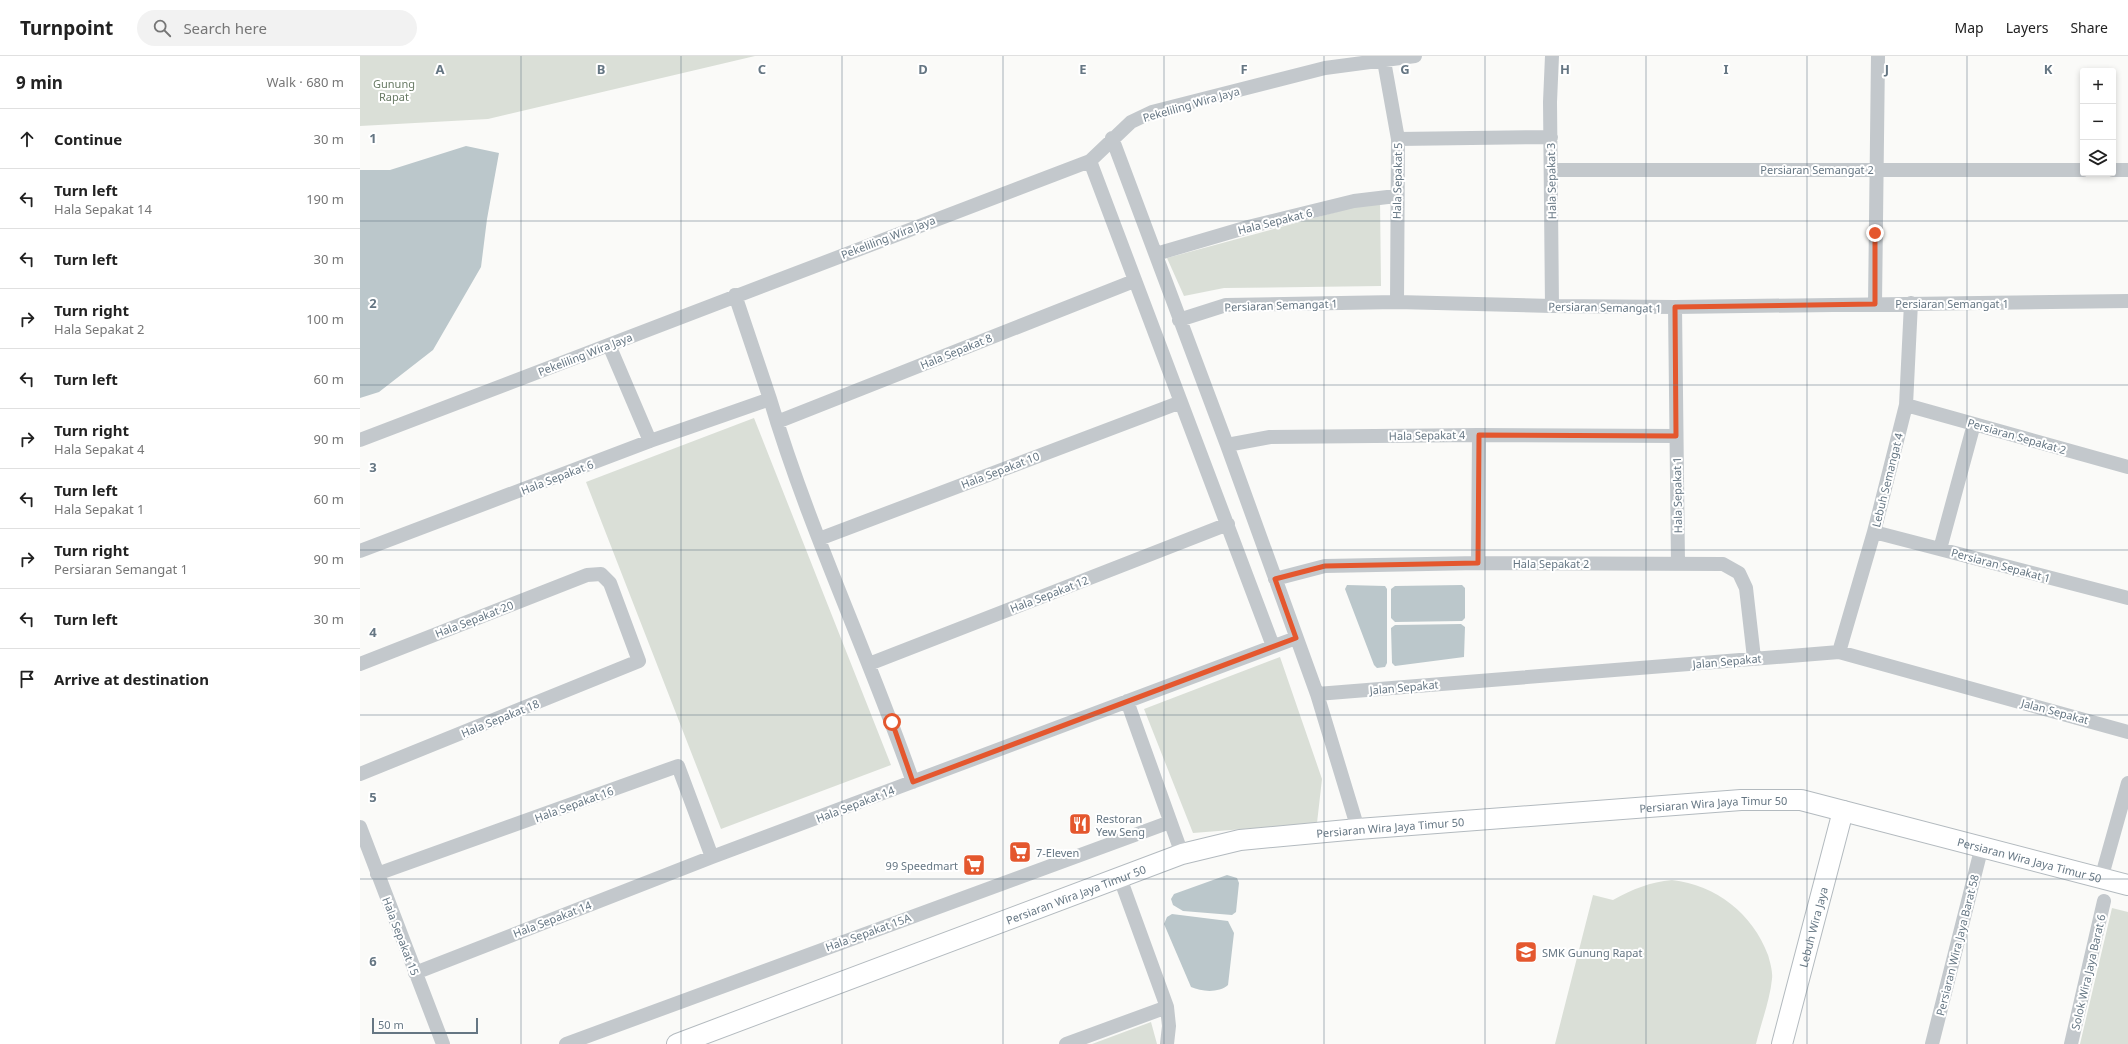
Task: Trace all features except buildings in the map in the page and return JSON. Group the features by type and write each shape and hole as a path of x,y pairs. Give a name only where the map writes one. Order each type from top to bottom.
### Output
{"street":[{"name":"Pekeliling Wira Jaya","path":"360,440 735,295 1090,161 1112,138 1131,122 1152,112 1325,68 1415,56"},
{"name":"Hala Sepakat 3","path":"1552,56 1552,306"},
{"path":"1875,304 1878,56"},
{"name":"Hala Sepakat 5","path":"1384,61 1398,139 1396,196 1397,302"},
{"path":"1398,139 1551,137"},
{"path":"1112,138 1227,445 1317,694 1358,829"},
{"path":"1090,161 1273,646"},
{"name":"Persiaran Semangat 2","path":"1551,170 1877,168 2080,170"},
{"path":"2116,170 2128,170"},
{"name":"Hala Sepakat 6","path":"1156,254 1248,227 1354,201 1396,196"},
{"name":"Hala Sepakat 8","path":"777,422 1134,281"},
{"path":"735,295 777,422 819,539 869,664 913,782"},
{"name":"Persiaran Semangat 1","path":"1179,320 1226,306 1397,302 1552,306 1675,307 2128,301"},
{"name":"Lebuh Semangat 4","path":"1839,652 1874,532 1906,405 1911,303"},
{"name":"Hala Sepakat 1","path":"1675,307 1678,563"},
{"path":"609,345 650,441"},
{"name":"Hala Sepakat 6","path":"360,552 650,441 770,399"},
{"name":"Hala Sepakat 10","path":"819,539 1181,402"},
{"name":"Persiaran Sepakat 2","path":"1906,405 2128,467"},
{"path":"1940,549 1974,424"},
{"path":"1478,563 1479,435"},
{"name":"Hala Sepakat 4","path":"1227,445 1270,437 1479,435 1676,436"},
{"name":"Hala Sepakat 12","path":"869,664 1228,524"},
{"name":"Persiaran Sepakat 1","path":"1874,532 2128,598"},
{"name":"Hala Sepakat 2","path":"1275,579 1325,566 1478,563 1723,564 1739,574 1746,588 1754,658"},
{"name":"Hala Sepakat 18","path":"360,774 639,661 610,583 601,574 587,575"},
{"name":"Hala Sepakat 20","path":"360,664 587,575"},
{"name":"Hala Sepakat 14","path":"415,973 712,857 1296,638"},
{"name":"Jalan Sepakat","path":"1317,694 1839,652 2128,732"},
{"path":"1127,701 1182,854"},
{"name":"Hala Sepakat 16","path":"377,874 678,766 712,857"},
{"path":"2101,879 2128,783"},
{"name":"Persiaran Wira Jaya Timur 50","path":"677,1044 1182,854 1240,840 1358,829 1741,800 1802,800 1982,846 2128,886"},
{"name":"Lebuh Wira Jaya","path":"1782,1044 1843,811"},
{"name":"Hala Sepakat 15A","path":"566,1044 1170,822"},
{"name":"Hala Sepakat 15","path":"360,827 443,1044"},
{"name":"Persiaran Wira Jaya Barat 58","path":"1932,1044 1982,846"},
{"path":"1120,878 1167,1007 1169,1026 1166,1044"},
{"name":"Solok Wira Jaya Barat 6","path":"2071,1044 2104,901"},
{"path":"1066,1044 1167,1007"}],"green space":[{"name":"Gunung Rapat","path":"360,56 755,56 488,119 360,126"},
{"path":"1380,200 1381,286 1224,288 1184,296 1167,258"},
{"path":"754,418 891,765 721,829 586,482"},
{"path":"1280,657 1322,779 1317,823 1193,833 1144,709"},
{"path":"1672,880 1688,883 1718,895 1743,915 1761,940 1768,955 1772,976 1771,987 1756,1044 1555,1044 1593,895 1613,900 1656,882"},
{"path":"2112,908 2128,912 2128,1044 2080,1044"},
{"path":"1151,1022 1157,1044 1092,1044"}],"shaded area":[{"path":"466,146 499,153 487,219 481,267 433,350 379,392 360,398 360,170 390,170"},
{"path":"1347,585 1385,586 1387,589 1387,663 1385,667 1377,668 1374,665 1345,589"},
{"path":"1462,585 1465,588 1465,618 1462,621 1395,622 1391,618 1391,589 1395,586"},
{"path":"1461,624 1465,627 1464,657 1395,666 1392,663 1391,628 1395,625"},
{"path":"1227,875 1237,878 1239,883 1236,912 1232,915 1183,911 1173,905 1171,899 1174,894"},
{"path":"1172,914 1228,921 1234,933 1228,985 1224,988 1210,991 1191,987 1164,924 1167,917"}],"place":[{"name":"Restoran Yew Seng","path":"1080,824"},
{"name":"7-Eleven","path":"1020,852"},
{"name":"99 Speedmart","path":"974,865"},
{"name":"SMK Gunung Rapat","path":"1526,952"}],"route":[{"path":"892,722 913,782 1296,638 1275,579 1325,566 1478,563 1479,435 1676,436 1675,307 1875,304 1875,233"}]}
